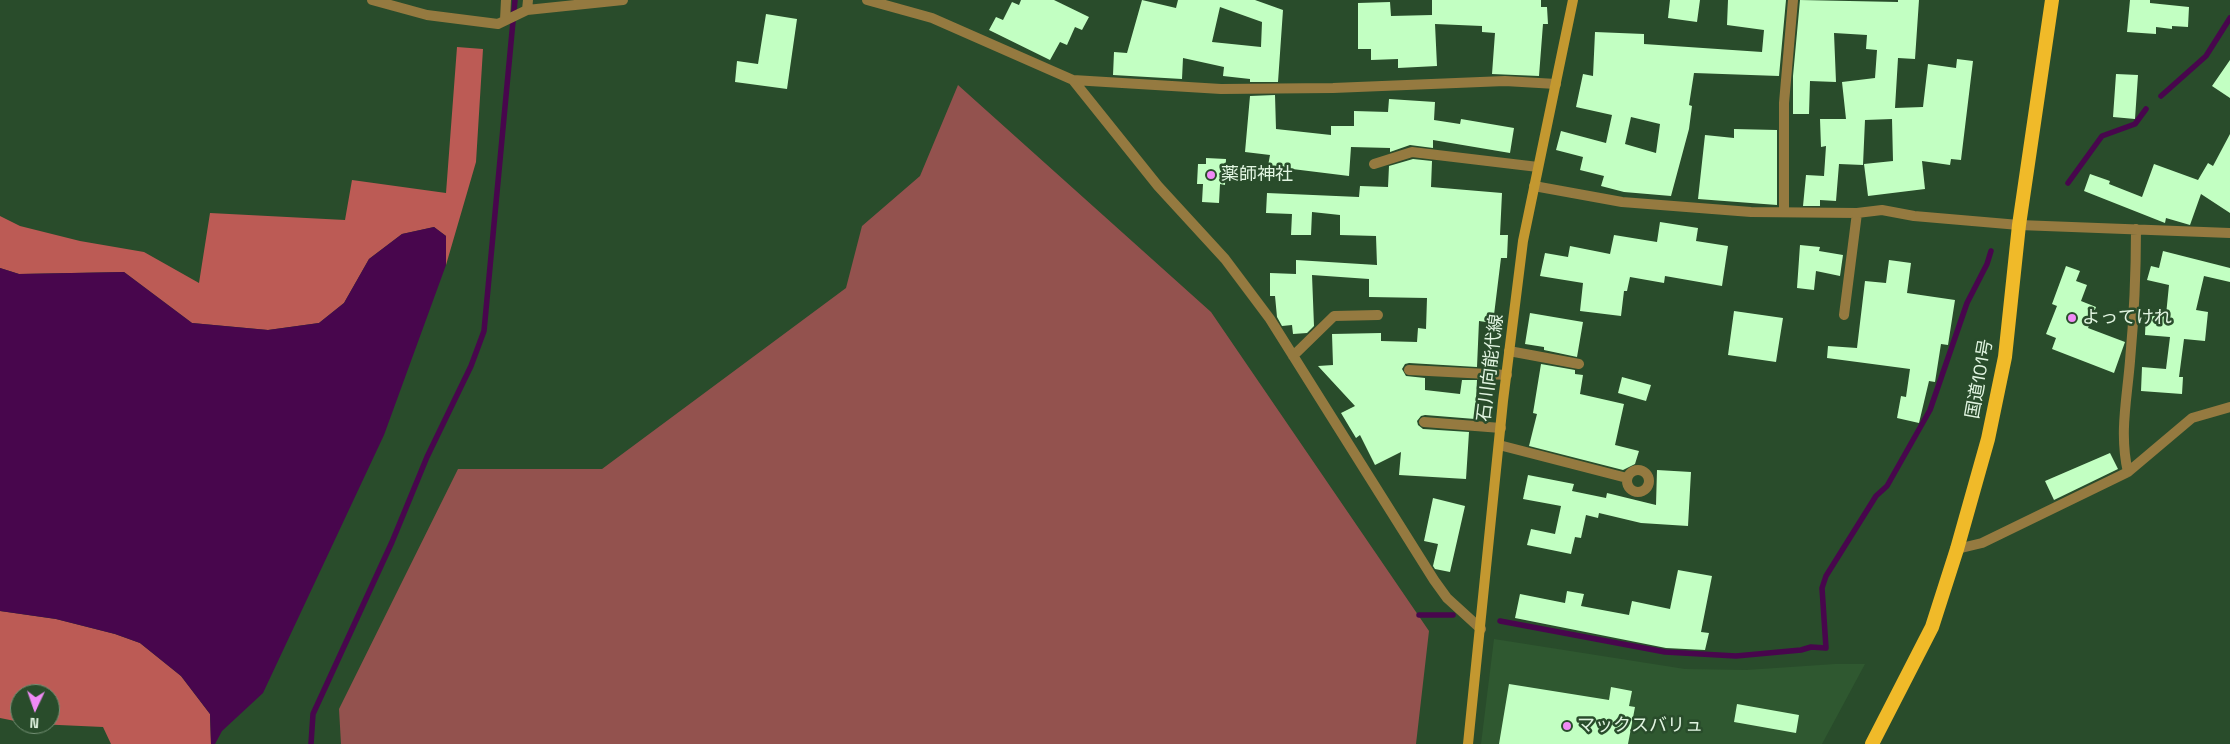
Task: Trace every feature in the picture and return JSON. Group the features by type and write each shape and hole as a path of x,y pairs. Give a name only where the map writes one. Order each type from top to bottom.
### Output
{"highway":[{"name":"国道101号","path":"1872,744 1932,627 1958,549 1988,439 2004,357 2019,224 2052,0"}],"main road":[{"name":"石川向能代線","path":"1468,744 1506,375 1523,241 1573,0"}],"street":[{"path":"372,0 427,15 498,24 528,5 623,0"},
{"path":"505,20 506,0"},
{"path":"867,0 932,18 1073,80 1221,89 1333,88 1505,81 1556,84"},
{"path":"1784,212 1784,103 1793,0"},
{"path":"1073,80 1158,186 1224,259 1270,318 1434,580 1447,598 1480,629"},
{"path":"1374,164 1412,152 1538,167"},
{"path":"1534,186 1622,202 1751,212 1856,213 1882,210 1914,216 2019,224 2136,230 2230,232"},
{"path":"1844,316 1856,213"},
{"path":"2128,472 2123,450 2123,418 2130,362 2136,230"},
{"path":"1293,356 1334,316 1378,315"},
{"path":"1510,351 1579,364"},
{"path":"1409,370 1506,375"},
{"path":"1958,549 1982,543 2128,472 2192,418 2230,407"},
{"path":"1424,422 1501,428"},
{"path":"1499,445 1627,478"}],"shaded area":[{"path":"457,47 483,49 476,162 446,265 446,236 434,227 402,234 369,259 344,303 319,323 268,330 192,323 124,272 19,274 0,268 0,216 20,226 80,241 144,252 199,283 210,213 345,220 352,180 446,193"},
{"path":"958,85 1211,312 1429,631 1416,744 341,744 339,709 458,469 602,469 846,288 862,226 920,176"},
{"path":"434,227 446,236 446,265 384,435 263,693 222,731 215,744 211,744 210,714 181,676 140,643 115,634 56,619 0,611 0,268 19,274 124,272 192,323 268,330 319,323 344,303 369,259 402,234"},
{"path":"0,611 56,619 115,634 140,643 181,676 210,714 211,744 111,744 103,727 60,725 60,684 10,684 10,720 0,718"},
{"path":"1494,639 1685,669 1746,670 1835,664 1865,664 1822,744 1481,744"}],"building":[{"path":"1021,0 1054,0 1089,17 1082,30 1075,27 1067,45 1060,42 1050,60 989,30 996,17 1003,20 1012,2 1019,5"},
{"path":"1142,0 1176,8 1178,0 1255,0 1283,10 1278,82 1250,82 1250,79 1223,76 1224,67 1183,58 1182,79 1113,75 1114,52 1127,53","holes":["1220,7 1262,22 1261,47 1212,42"]},
{"path":"1432,0 1541,0 1541,7 1547,7 1548,24 1543,24 1539,76 1492,74 1495,33 1482,32 1482,26 1435,24 1437,66 1398,68 1398,59 1371,60 1371,49 1358,49 1358,3 1390,2 1391,16 1432,15"},
{"path":"1670,0 1700,0 1697,22 1668,18"},
{"path":"1728,0 1786,0 1779,76 1694,73 1689,105 1692,106 1689,129 1671,196 1624,192 1601,186 1604,176 1580,170 1583,157 1556,150 1561,131 1606,143 1612,115 1576,107 1583,74 1593,76 1595,32 1644,34 1644,44 1762,52 1764,30 1727,25","holes":["1631,117 1660,124 1656,153 1625,144"]},
{"path":"1800,0 1898,2 1898,0 1919,0 1915,59 1898,58 1895,108 1923,107 1928,64 1956,68 1957,59 1973,61 1961,160 1951,159 1950,165 1922,161 1925,189 1868,196 1864,164 1893,161 1892,119 1865,120 1863,165 1839,164 1836,201 1820,200 1820,206 1803,206 1806,175 1824,176 1826,146 1821,147 1820,119 1846,119 1842,82 1875,78 1877,50 1866,49 1867,35 1834,33 1836,82 1810,81 1809,114 1793,114 1793,76"},
{"path":"2130,0 2150,0 2150,3 2189,7 2188,27 2172,26 2172,29 2156,27 2156,34 2127,32"},
{"path":"766,14 797,19 787,89 735,82 737,61 758,64"},
{"path":"2230,60 2230,98 2212,86"},
{"path":"2116,74 2138,75 2135,119 2113,117"},
{"path":"1275,95 1276,129 1331,135 1331,126 1354,126 1354,111 1388,112 1389,99 1435,102 1434,120 1460,124 1461,119 1514,128 1510,153 1433,140 1433,148 1410,145 1390,152 1390,148 1351,147 1349,176 1268,166 1270,155 1245,152 1250,96"},
{"path":"1734,129 1777,130 1777,205 1698,199 1705,135 1734,138"},
{"path":"2230,134 2230,213 2201,194 2190,225 2166,218 2165,223 2084,191 2090,174 2110,181 2109,184 2142,197 2154,164 2198,180 2208,163 2213,166"},
{"name":"薬師神社","path":"1206,158 1226,159 1225,185 1220,184 1219,203 1202,202 1203,184 1197,184 1198,164 1206,164"},
{"path":"1413,159 1432,161 1431,187 1502,193 1500,235 1508,235 1507,258 1501,258 1493,323 1479,321 1477,367 1409,363 1405,364 1402,369 1406,376 1425,378 1425,390 1460,394 1462,380 1477,380 1475,419 1425,415 1421,416 1417,421 1418,425 1423,429 1469,432 1466,479 1399,475 1401,452 1375,465 1360,435 1356,438 1341,413 1355,406 1318,366 1333,365 1332,334 1381,333 1381,341 1417,342 1418,328 1426,329 1427,298 1369,297 1369,279 1312,275 1314,326 1307,333 1293,334 1292,325 1282,326 1277,317 1275,296 1270,296 1270,273 1296,274 1296,260 1377,265 1376,236 1340,235 1340,215 1312,212 1311,235 1291,235 1292,214 1266,213 1267,193 1359,197 1360,186 1388,187 1389,166"},
{"path":"1660,222 1698,228 1696,241 1728,246 1722,286 1665,276 1664,283 1630,277 1627,291 1624,291 1621,316 1580,311 1583,283 1540,276 1545,253 1568,257 1570,246 1610,254 1614,235 1657,242"},
{"path":"1800,245 1820,247 1819,251 1843,255 1840,276 1816,271 1814,290 1797,288"},
{"path":"2163,251 2230,268 2230,282 2204,276 2196,310 2208,312 2205,341 2184,339 2179,377 2183,377 2182,394 2141,391 2142,367 2166,369 2170,337 2145,335 2146,313 2166,315 2169,285 2147,280 2151,266 2159,268"},
{"path":"1889,260 1911,263 1907,293 1955,300 1948,345 1941,344 1935,382 1929,381 1919,423 1897,418 1901,396 1906,397 1910,369 1827,358 1828,346 1857,348 1865,281 1886,283"},
{"name":"よってけれ","path":"2066,266 2080,271 2076,281 2087,285 2081,301 2096,307 2088,328 2125,342 2114,373 2052,349 2056,338 2046,334 2057,306 2052,304"},
{"path":"1734,311 1783,318 1776,362 1728,355"},
{"path":"1530,313 1583,322 1577,357 1544,350 1544,347 1525,344"},
{"path":"1541,364 1575,370 1575,374 1583,375 1580,394 1624,404 1615,445 1639,451 1635,464 1623,470 1529,446 1537,414 1533,413"},
{"path":"1622,377 1651,385 1646,401 1618,393"},
{"path":"2110,453 2118,469 2054,500 2045,481"},
{"path":"1657,470 1691,472 1688,526 1641,523 1599,513 1598,518 1586,515 1581,538 1575,537 1571,554 1527,545 1531,529 1555,534 1561,506 1523,499 1528,475 1574,484 1572,491 1606,498 1607,493 1656,505"},
{"path":"1433,498 1465,506 1450,572 1435,569 1433,566 1438,544 1424,541"},
{"path":"1678,570 1712,576 1701,632 1709,633 1705,650 1666,648 1515,618 1520,594 1565,603 1567,591 1584,594 1581,606 1629,615 1632,601 1670,609"},
{"name":"マックスバリュ","path":"1509,684 1609,700 1611,687 1632,691 1629,706 1635,707 1628,744 1499,744"},
{"path":"1737,704 1799,715 1796,733 1734,722"}],"waterway":[{"path":"311,744 313,714 392,542 427,457 471,366 484,331 515,0"},
{"path":"2161,96 2206,56 2230,18"},
{"path":"2068,183 2102,136 2135,124 2146,109"},
{"path":"1500,621 1665,652 1736,656 1801,650 1811,647 1826,648 1822,588 1826,576 1876,496 1887,486 1930,410 1967,303 1987,264 1991,251"},
{"path":"1419,615 1453,615"}],"place":[{"name":"薬師神社","path":"1211,175"},
{"name":"よってけれ","path":"2072,318"},
{"name":"マックスバリュ","path":"1567,726"}]}
